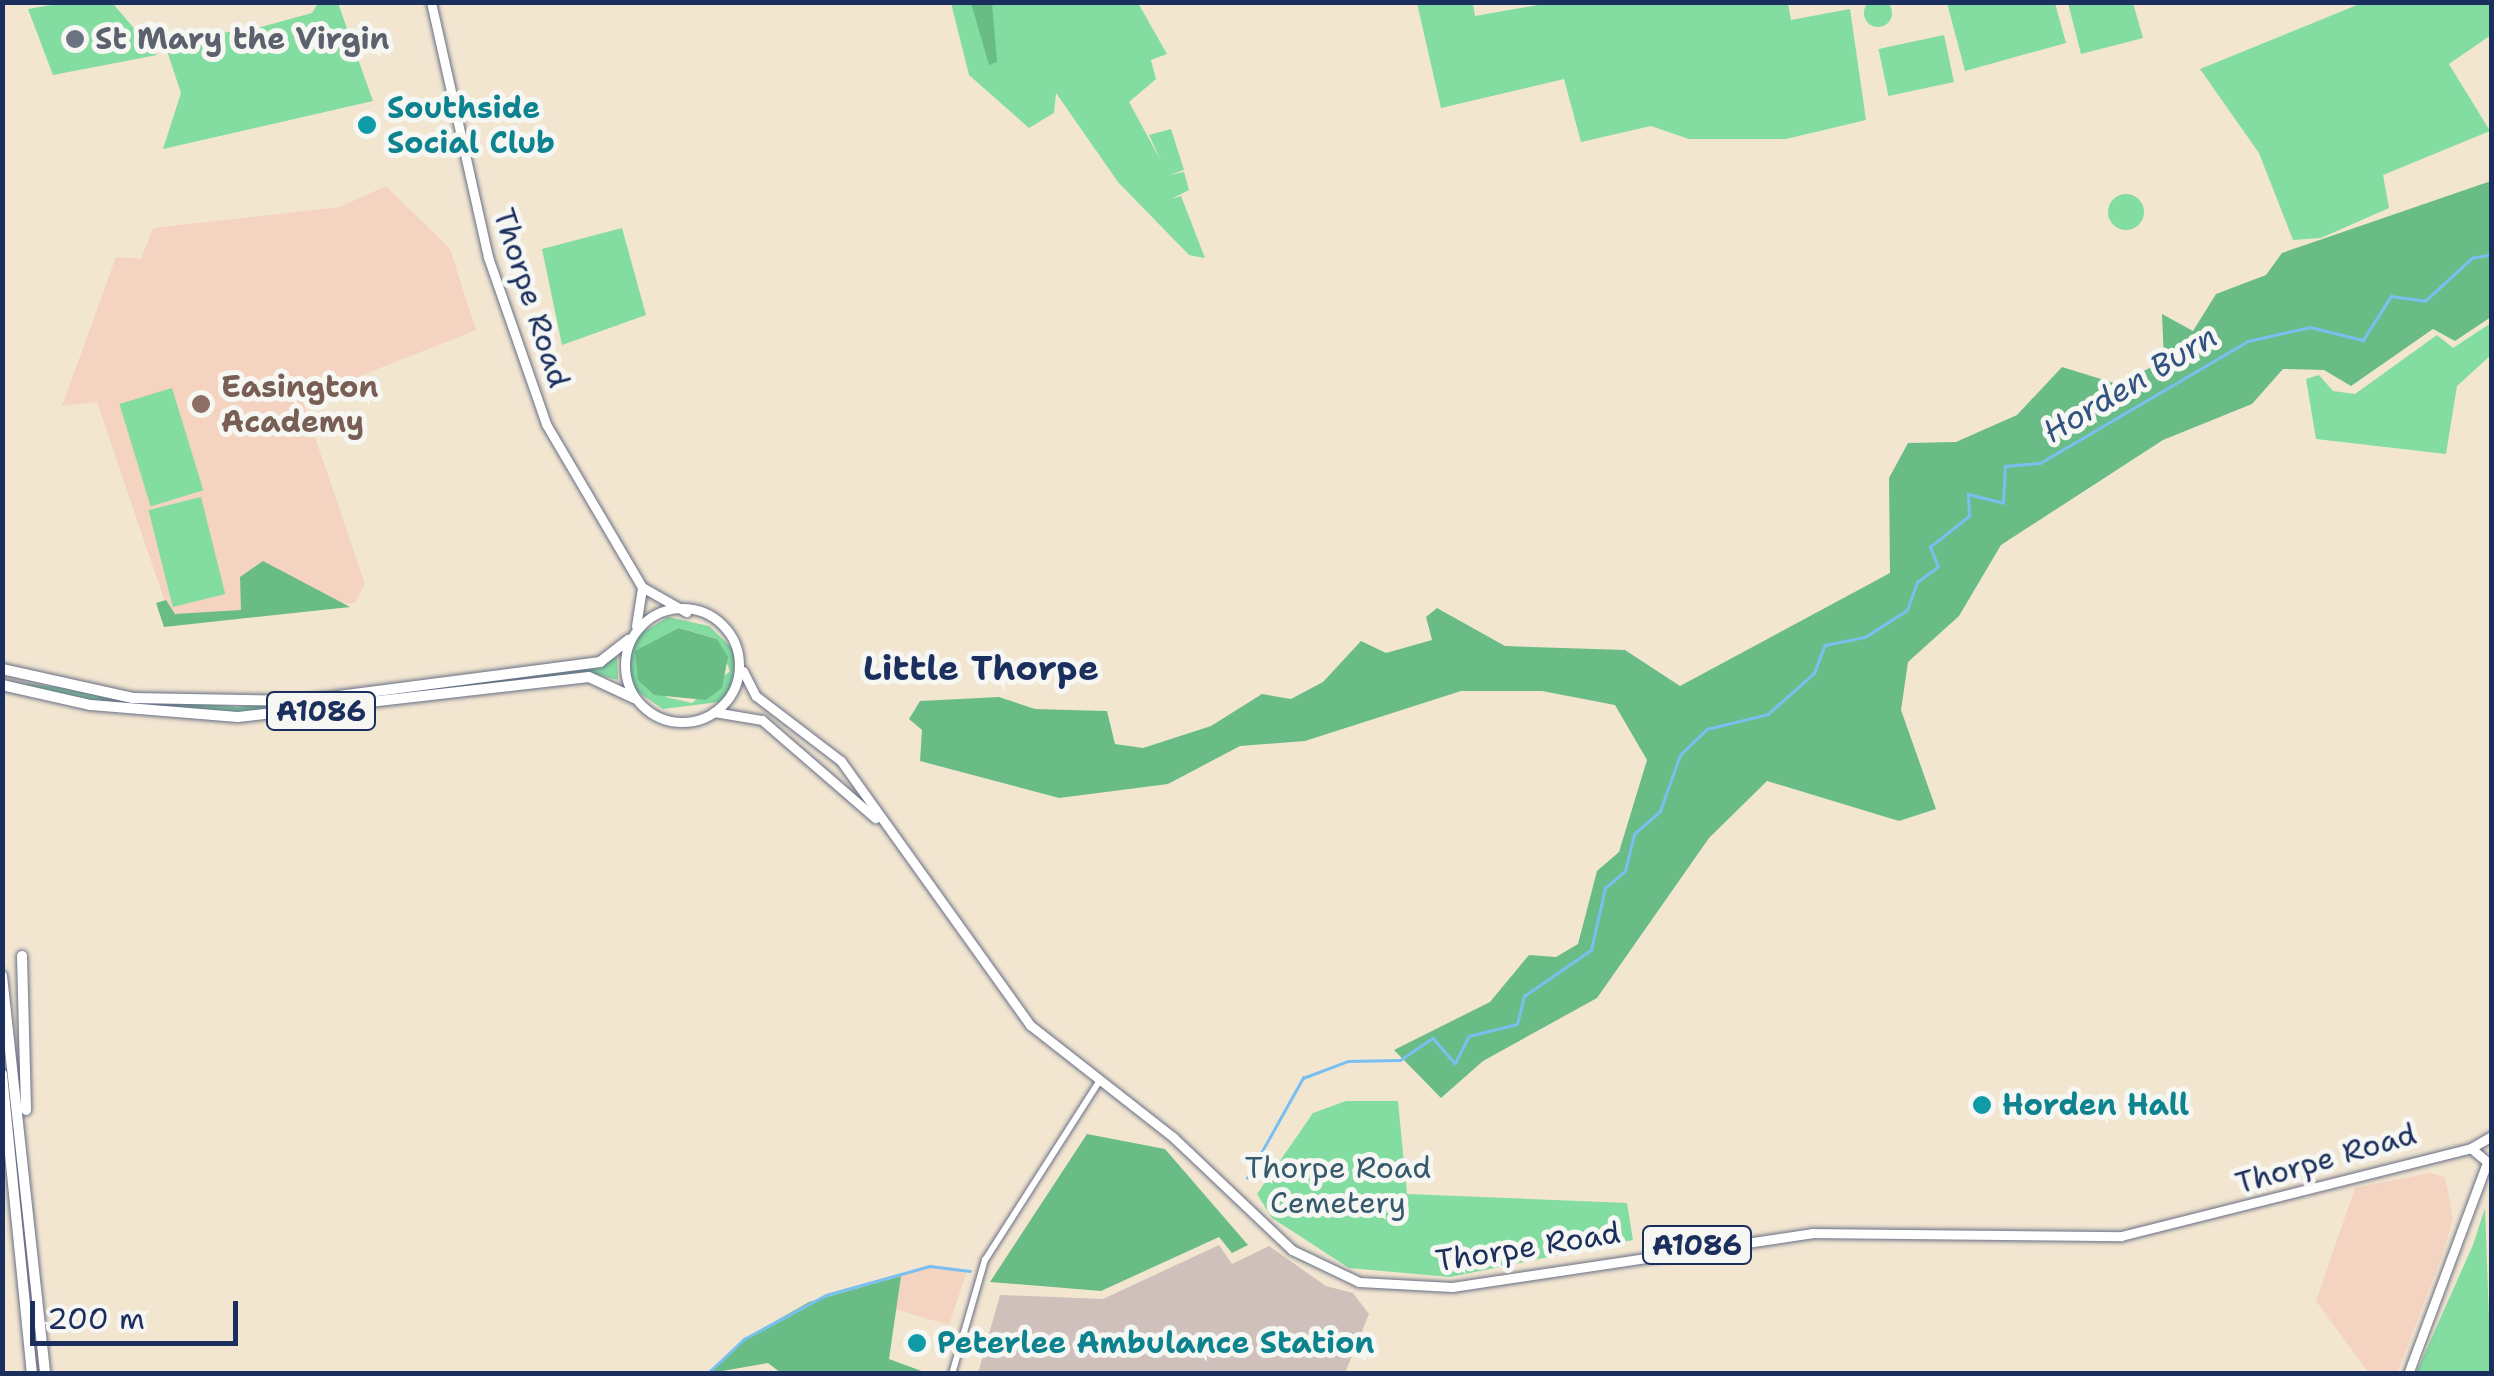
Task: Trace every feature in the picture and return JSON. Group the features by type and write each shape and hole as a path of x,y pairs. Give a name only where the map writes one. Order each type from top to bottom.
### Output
{"highway":[{"name":"A1086","path":"2,669 133,698 300,701 600,662 628,640"},
{"name":"A1086","path":"2,685 91,704 238,716 589,677 634,698"},
{"path":"22,956 28,1185"},
{"path":"2,976 28,1185 45,1374"},
{"path":"2,1074 32,1374"}],"main road":[{"name":"Thorpe Road","path":"431,2 505,315 546,424 642,587 686,612"},
{"path":"635,628 663,612 686,612 729,633 744,671 734,696 712,712 656,713 634,698 623,675 642,587"},
{"name":"Thorpe Road","path":"744,671 756,696 841,761 1008,1001 1099,1082 1173,1136 1292,1250 1337,1274 1400,1289 1812,1233 2121,1236 2471,1148 2492,1136"},
{"name":"Thorpe Road","path":"712,712 745,713 790,740 891,833"},
{"path":"2408,1374 2489,1165 2471,1148"}],"street":[{"path":"952,1374 985,1260 1099,1082"}],"shaded area":[{"name":"Easington Academy","path":"386,186 450,249 476,330 302,399 365,584 355,603 170,617 97,402 62,406 116,257 141,259 153,228 340,207"},
{"path":"2430,1173 2445,1177 2453,1219 2443,1253 2397,1373 2369,1373 2316,1301 2355,1188"},
{"path":"1219,1245 1232,1264 1269,1246 1326,1286 1353,1293 1369,1314 1345,1373 978,1373 1000,1295 1103,1299"},
{"path":"932,1266 967,1271 949,1325 891,1308 901,1276"}],"green space":[{"path":"1878,-1 1888,3 1892,13 1888,23 1878,27 1868,23 1864,13 1868,3"},
{"path":"1555,2 1788,3 1791,20 1850,9 1866,120 1786,139 1689,139 1651,126 1581,142 1564,79 1441,108 1417,3 1482,3 1473,4 1475,16"},
{"path":"63,3 114,5 157,55 53,75 28,9"},
{"path":"318,3 338,3 373,101 163,149 181,93 164,42 261,27 312,13"},
{"path":"951,3 1138,3 1167,54 1151,60 1156,79 1129,102 1161,161 1149,135 1171,129 1184,170 1169,175 1184,172 1189,190 1171,199 1181,196 1205,258 1189,255 1118,182 1056,93 1054,113 1029,128 969,75"},
{"path":"971,3 992,3 997,62 989,65"},
{"path":"1947,3 2055,3 2066,43 1965,71"},
{"path":"2068,3 2133,3 2143,38 2081,54"},
{"path":"2362,3 2491,3 2491,35 2449,64 2490,131 2383,175 2389,208 2321,238 2293,240 2259,153 2200,69"},
{"path":"1944,35 1954,82 1888,96 1878,49"},
{"path":"2491,181 2491,317 2455,341 2433,329 2351,386 2324,370 2283,369 2252,404 2163,440 2001,545 1959,616 1908,662 1901,710 1936,809 1899,821 1767,781 1709,838 1597,998 1483,1061 1441,1098 1394,1050 1490,1002 1529,955 1556,957 1578,944 1597,871 1619,852 1647,760 1615,705 1542,691 1461,691 1305,741 1240,746 1168,784 1059,798 920,761 922,730 909,719 920,701 999,697 1035,709 1107,711 1115,744 1143,748 1211,726 1262,694 1291,699 1323,682 1361,641 1386,653 1432,640 1426,617 1437,608 1505,646 1625,650 1680,686 1890,573 1889,478 1908,443 1956,442 2017,415 2062,367 2117,384 2164,361 2162,314 2193,331 2216,294 2266,275 2282,253"},
{"path":"2126,194 2138,200 2144,212 2138,224 2126,230 2114,224 2108,212 2114,200"},
{"path":"622,228 646,315 562,345 542,249"},
{"path":"2491,323 2491,355 2457,386 2446,454 2316,439 2306,379 2319,375 2333,391 2355,394 2437,335 2453,348"},
{"path":"172,388 203,490 151,506 119,404"},
{"path":"201,497 225,594 173,607 149,510"},
{"path":"263,561 350,607 164,627 156,603 166,600 175,614 241,610 240,577"},
{"path":"668,617 709,626 735,651 733,689 719,702 663,709 636,691 627,665 635,637","holes":["680,628 717,639 730,671 692,703 666,697 647,648"]},
{"path":"679,628 717,639 728,657 722,688 706,700 654,695 638,680 635,651"},
{"path":"617,657 618,680 592,673 237,713 83,700 3,681 237,707 590,668"},
{"name":"Thorpe Road Cemetery","path":"1346,1101 1398,1101 1407,1194 1627,1203 1633,1240 1450,1277 1349,1268 1272,1218 1257,1194 1313,1113"},
{"path":"1087,1134 1165,1149 1248,1245 1232,1253 1219,1237 1101,1291 990,1282"},
{"path":"2485,1208 2491,1373 2416,1373 2473,1245"},
{"path":"901,1276 889,1359 927,1373 781,1373 768,1363 711,1373 744,1339 809,1302"}],"waterway":[{"name":"Horden Burn","path":"1247,1178 1303,1078 1348,1061 1400,1060 1433,1038 1455,1063 1469,1036 1517,1024 1524,996 1591,950 1605,888 1625,871 1634,834 1660,811 1680,755 1707,729 1768,714 1814,673 1825,645 1865,637 1907,610 1917,582 1938,567 1930,547 1969,516 1968,494 2003,503 2005,466 2040,463 2248,341 2310,327 2363,340 2391,296 2425,301 2472,258 2492,254"},
{"path":"707,1374 744,1339 826,1295 930,1266 970,1271"}],"place":[{"name":"St Mary the Virgin","path":"75,39"},
{"name":"Southside Social Club","path":"367,125"},
{"name":"Easington Academy","path":"201,404"},
{"name":"Horden Hall","path":"1982,1105"},
{"name":"Peterlee Ambulance Station","path":"917,1343"}],"district":[{"name":"Little Thorpe","path":"981,668"}]}
